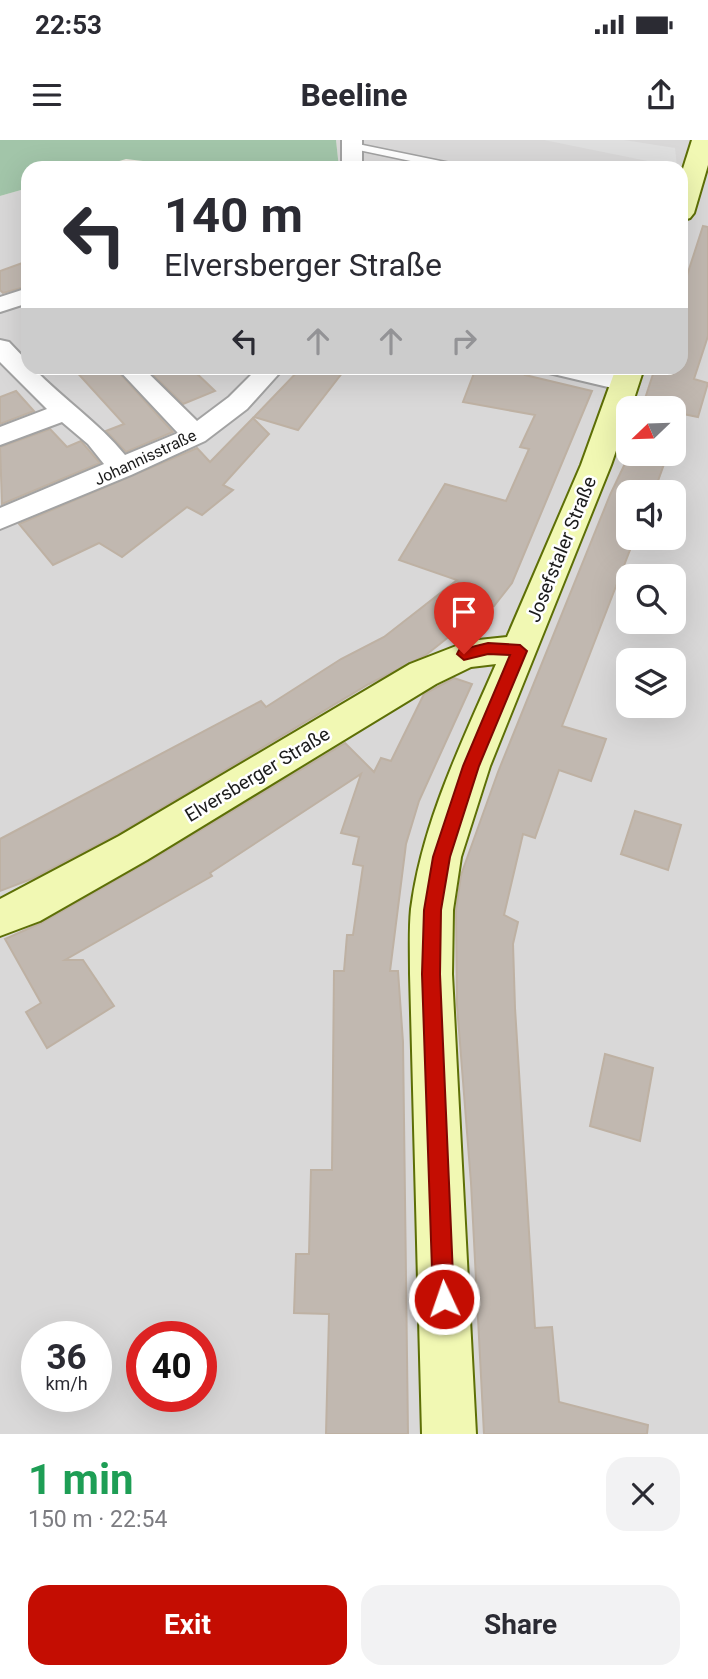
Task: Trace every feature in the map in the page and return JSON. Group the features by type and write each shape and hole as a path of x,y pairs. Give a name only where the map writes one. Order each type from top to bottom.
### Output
{"main road":[{"path":"688,180 695,146"},
{"name":"Josefstaler Straße","path":"449,1434 431,974 432,910 442,857 467,779 596,465 627,375"},
{"name":"Elversberger Straße","path":"0,918 25,908 134,848 423,674 464,654 488,648 520,651"}],"street":[{"path":"352,143 352,161"},
{"path":"0,305 21,298"},
{"path":"0,347 21,369"},
{"path":"26,375 44,394 97,438 122,469"},
{"path":"137,375 197,435"},
{"name":"Johannisstraße","path":"0,520 197,435 238,403 265,375"},
{"path":"0,438 66,411"}],"lane":[{"path":"352,143 430,161"}],"shaded area":[{"path":"336,140 708,140 708,1434 0,1434 0,196 21,190 21,375 688,375 688,161 338,161"},
{"path":"544,140 624,140 675,148 676,161 647,161"}],"green space":[{"path":"0,140 336,140 338,161 21,161 21,190 0,196"}],"building":[{"path":"703,226 708,227 708,336 694,379 708,383 698,417 686,415 686,396 646,396 653,375 688,375 688,272"},
{"path":"21,264 21,288 3,293 0,290 0,271"},
{"path":"79,375 121,375 173,432 126,452 106,431 124,424"},
{"path":"153,375 198,375 215,391 183,404"},
{"path":"294,375 341,375 298,430 254,417"},
{"path":"473,375 525,375 592,391 512,583 494,606 490,604 426,655 369,684 118,834 34,878 0,891 0,839 261,701 266,707 341,659 384,637 457,580 399,560 445,484 506,501 529,449 520,447 535,415 463,402"},
{"path":"16,391 34,411 0,424 0,397"},
{"path":"253,418 269,434 223,485 233,490 202,515 187,507 122,557 99,543 53,565 19,524 197,448 210,462"},
{"path":"50,429 67,447 81,441 100,463 2,504 0,447"},
{"path":"624,466 663,466 658,480 617,480"},
{"path":"616,482 616,550 630,550 625,564 616,564 616,586 562,726 606,739 591,781 559,770 535,838 523,834 504,915 518,922 513,944 515,1008 535,1328 552,1327 559,1402 648,1425 647,1434 484,1434 471,1183 457,1005 456,910 461,875 498,772"},
{"path":"454,678 472,684 419,801 406,844 390,971 398,971 403,1042 408,1434 326,1434 329,1314 294,1313 296,1254 309,1254 311,1170 332,1170 334,971 344,971 347,935 353,935 363,866 353,864 359,837 341,833 361,774 210,873 212,876 65,960 83,960 114,1006 47,1048 26,1012 41,1003 5,939 41,923 148,862 345,743 374,772 381,758 391,761 424,694"},
{"path":"635,811 681,825 668,870 621,854"},
{"path":"605,1054 653,1068 640,1141 590,1126"}],"route":[{"path":"444,1299 431,974 432,910 442,857 471,766 520,651 488,648 464,654"}]}
